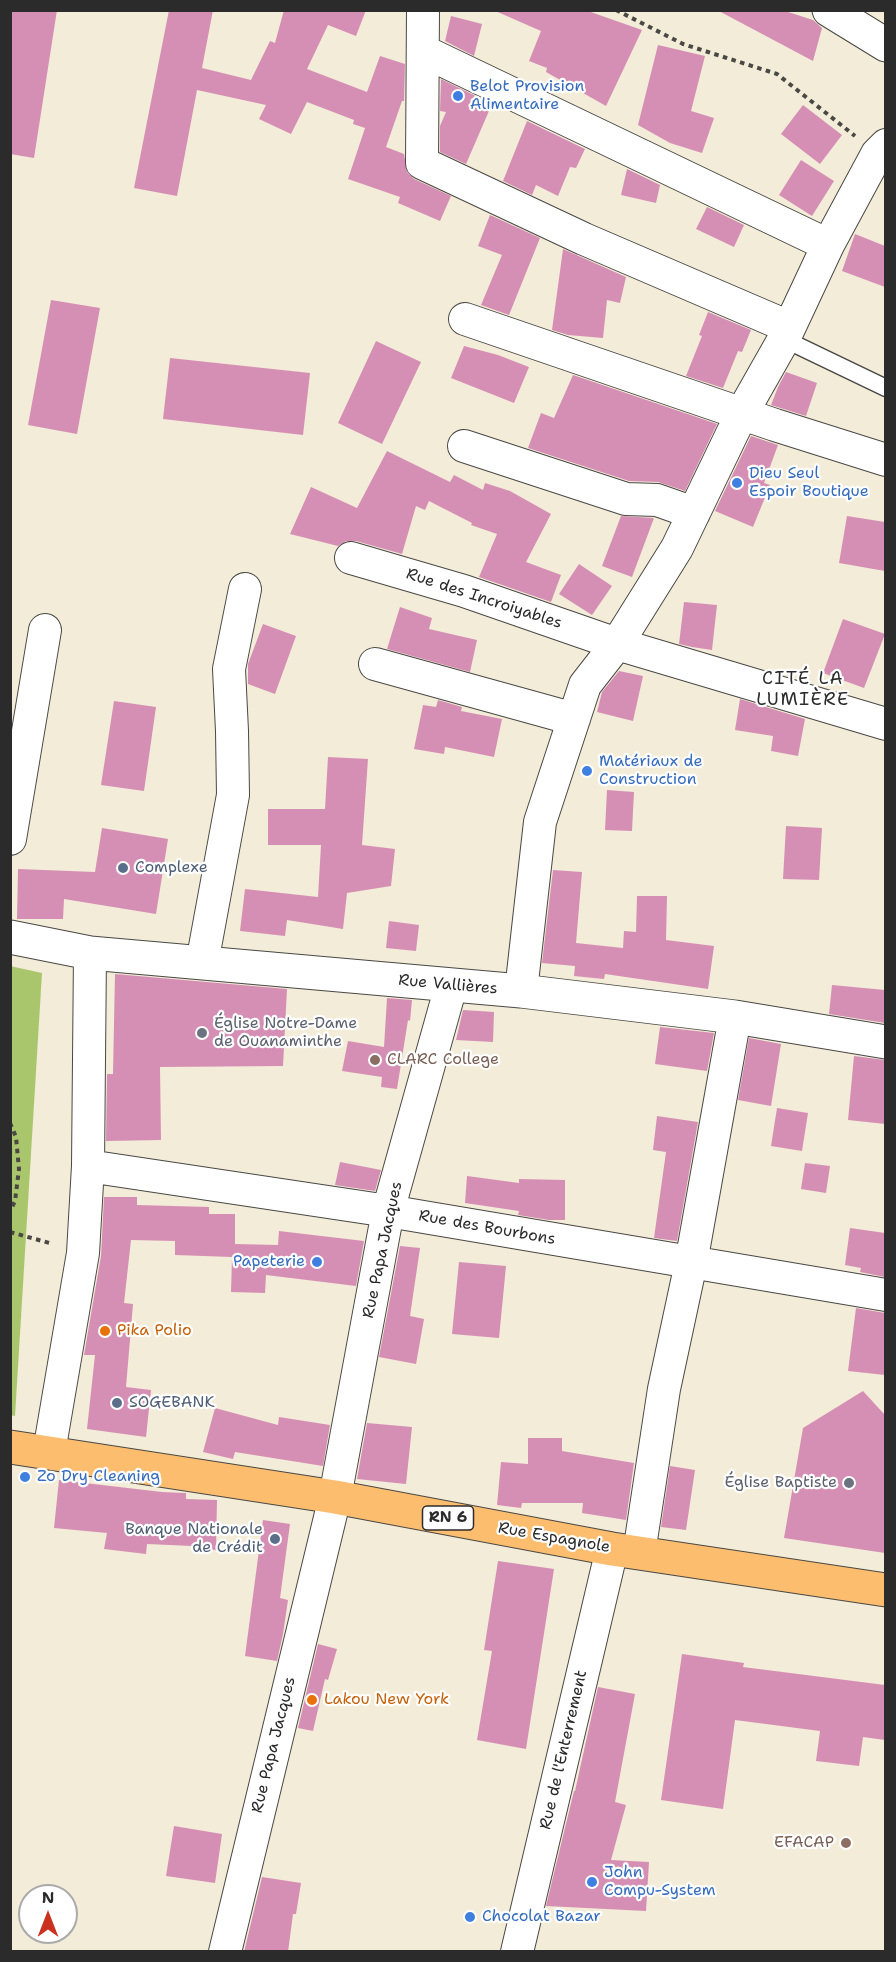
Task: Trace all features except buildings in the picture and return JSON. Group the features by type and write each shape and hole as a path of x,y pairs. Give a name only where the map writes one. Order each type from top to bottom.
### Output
{"main road":[{"name":"Rue Espagnole","path":"10,1447 49,1452 330,1518 625,1551 885,1590"}],"street":[{"path":"423,10 422,163 787,333"},
{"path":"829,10 871,29"},
{"path":"423,51 828,245"},
{"path":"522,992 540,822 585,686 617,644 677,548 742,413 787,333 828,245 881,149"},
{"path":"465,318 885,460"},
{"path":"464,446 626,499 657,500 694,513"},
{"name":"Rue des Incroiyables","path":"351,558 464,591 617,644 885,724"},
{"path":"202,963 233,795 229,669 245,589"},
{"path":"10,838 45,630"},
{"path":"375,664 574,719"},
{"name":"Rue Vallières","path":"10,937 90,953 522,992 735,1017 885,1041"},
{"path":"49,1452 83,1253 88,1166 90,953"},
{"name":"Rue Papa Jacques","path":"225,1952 330,1518 388,1211 452,986"},
{"name":"Rue de l'Enterrement","path":"517,1952 625,1551 664,1389 691,1263 735,1017"},
{"name":"Rue des Bourbons","path":"88,1166 388,1211 885,1295"}],"lane":[{"path":"787,333 885,388"}],"path":[{"path":"616,10 683,44 777,75 881,149"},
{"path":"10,1123 19,1169 15,1201 10,1210"},
{"path":"10,1233 83,1253"}],"green space":[{"path":"10,966 42,973 15,1416 10,1415"}],"place":[{"name":"Belot Provision Alimentaire","path":"458,96"},
{"name":"Dieu Seul Espoir Boutique","path":"737,483"},
{"name":"Matériaux de Construction","path":"587,771"},
{"name":"Complexe","path":"123,868"},
{"name":"Église Notre-Dame de Ouanaminthe","path":"202,1033"},
{"name":"CLARC College","path":"375,1060"},
{"name":"Papeterie","path":"317,1262"},
{"name":"Pika Polio","path":"105,1331"},
{"name":"SOGEBANK","path":"117,1403"},
{"name":"Zo Dry Cleaning","path":"25,1477"},
{"name":"Église Baptiste","path":"849,1483"},
{"name":"Banque Nationale de Crédit","path":"275,1539"},
{"name":"Lakou New York","path":"312,1700"},
{"name":"EFACAP","path":"846,1843"},
{"name":"John Compu-System","path":"592,1882"},
{"name":"Chocolat Bazar","path":"470,1917"}],"district":[{"name":"CITÉ LA LUMIÈRE","path":"803,689"}]}
